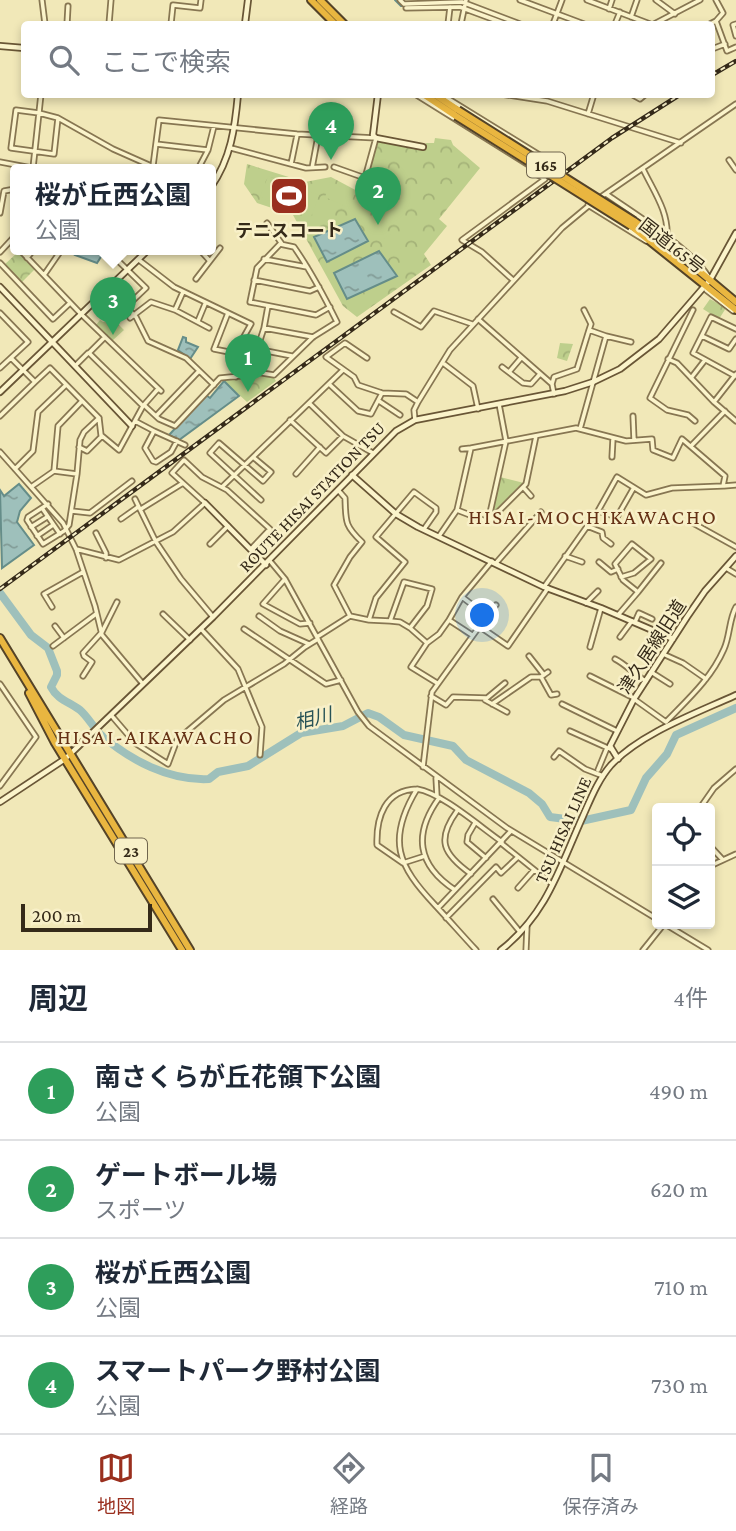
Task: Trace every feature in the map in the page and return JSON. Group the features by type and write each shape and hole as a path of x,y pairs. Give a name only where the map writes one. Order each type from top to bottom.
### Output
{"highway":[{"path":"311,0 332,21"},
{"path":"320,0 341,21"},
{"name":"165","path":"430,98 668,245 736,311"},
{"name":"165","path":"439,98 457,113"},
{"name":"165","path":"706,284 736,302"},
{"name":"23","path":"0,638 190,950"},
{"name":"23","path":"19,671 38,713 182,950"}],"street":[{"path":"42,0 45,21"},
{"path":"109,21 111,0"},
{"path":"171,21 173,5 200,8 201,0"},
{"path":"245,21 248,0"},
{"path":"400,0 404,4 429,2 465,5 500,21"},
{"path":"520,0 576,21"},
{"path":"554,21 562,0"},
{"path":"587,0 643,21"},
{"path":"609,9 612,0"},
{"path":"631,17 637,0"},
{"path":"656,0 675,14"},
{"path":"659,21 700,0"},
{"path":"716,0 723,13 716,21 724,44 727,51 736,47"},
{"path":"406,8 465,5"},
{"path":"67,21 68,6"},
{"path":"448,21 450,7"},
{"path":"616,21 620,12"},
{"path":"487,21 488,15"},
{"path":"488,15 509,21"},
{"path":"736,24 733,25 736,36"},
{"path":"715,48 724,44"},
{"path":"0,46 21,48"},
{"path":"35,164 41,98"},
{"path":"216,179 230,148 238,98"},
{"path":"334,167 365,178 376,138 373,135 378,98"},
{"path":"421,98 535,169"},
{"path":"447,98 546,159 535,169"},
{"path":"537,98 681,143"},
{"path":"588,114 593,98"},
{"path":"415,420 414,410 418,402 450,350 562,228 588,205 736,104"},
{"path":"58,118 54,155 11,148 16,110 40,110 58,118 113,149 148,164"},
{"path":"153,164 159,120 318,136 376,138 423,147"},
{"path":"201,164 208,150 214,126"},
{"path":"291,164 297,134"},
{"path":"312,167 318,136"},
{"path":"156,144 208,150"},
{"path":"230,148 291,164 325,167"},
{"path":"729,160 736,170"},
{"path":"513,280 482,252 462,240 545,179 534,173 535,169"},
{"path":"643,169 664,209 668,223 667,238"},
{"path":"0,213 4,191 10,188"},
{"name":"国道165号","path":"606,194 703,268 706,284"},
{"name":"国道165号","path":"588,205 706,284"},
{"path":"89,352 156,416 174,426 222,377 236,377 250,370 274,375 313,337 337,321 309,268 294,247 282,244 267,223"},
{"name":"ROUTE HISAI STATION TSU","path":"0,802 71,753 268,563 396,430 415,420 554,394 593,382 620,369 650,347 666,331 706,284 736,233"},
{"path":"282,244 257,268 250,302 316,314 330,307"},
{"path":"216,252 220,248"},
{"path":"0,416 50,368 99,418 102,436 120,450 144,405 160,390 24,255"},
{"path":"44,275 58,255"},
{"path":"112,255 146,288 125,307 148,341 186,358 214,385"},
{"path":"0,392 144,255"},
{"path":"204,255 209,260"},
{"path":"196,279 214,255"},
{"path":"264,259 309,268"},
{"path":"139,260 183,291 251,324 242,340 236,377"},
{"path":"0,263 53,318 70,303"},
{"path":"254,280 310,291 319,286"},
{"path":"0,287 134,424 185,445"},
{"path":"175,310 183,291"},
{"path":"132,316 151,302 175,310 209,328"},
{"path":"198,321 206,303"},
{"path":"250,370 264,328 268,306"},
{"path":"554,394 554,377 577,369 591,324 584,310"},
{"path":"693,310 650,398 667,410 688,415 695,421"},
{"path":"394,312 421,327 434,311 472,324"},
{"path":"228,313 214,349 239,354"},
{"path":"0,368 28,342 1,315"},
{"path":"714,402 736,375 693,353 711,317 735,327"},
{"path":"478,318 552,384"},
{"path":"264,328 313,337"},
{"path":"589,330 631,342"},
{"path":"580,429 606,336"},
{"path":"702,336 729,349 736,339"},
{"path":"75,366 105,337"},
{"path":"367,358 345,343 326,355 326,359 354,377 358,385 382,393 406,394 418,402"},
{"path":"256,349 293,356"},
{"path":"11,358 35,382"},
{"path":"509,372 521,358"},
{"path":"668,359 677,363 714,402 735,419"},
{"path":"691,379 705,360"},
{"path":"442,363 473,386 478,409"},
{"path":"502,367 519,380 531,384 540,374"},
{"path":"222,487 343,370"},
{"path":"156,416 199,371"},
{"path":"329,384 358,411 371,414 382,393"},
{"path":"15,469 33,451 38,412 66,385"},
{"path":"54,471 58,426 82,401"},
{"path":"379,401 400,415"},
{"path":"309,403 343,436 373,453"},
{"path":"488,522 506,441 499,404"},
{"path":"691,446 725,411"},
{"path":"633,416 634,440"},
{"path":"48,504 28,517 31,527 45,544 66,529 82,435 99,418"},
{"path":"290,420 326,453 343,436"},
{"path":"462,449 580,429 613,438 653,439 653,450 673,458 682,439 725,475 723,486"},
{"path":"154,431 145,447 153,461 156,462 172,452 177,441"},
{"path":"79,447 87,452 102,436"},
{"path":"488,522 526,484 536,436"},
{"path":"612,457 613,438"},
{"path":"253,457 271,472 263,481 219,443 210,453 261,500"},
{"path":"296,474 320,447"},
{"path":"439,536 457,510 471,448"},
{"path":"0,452 61,520 76,549 101,633 143,684"},
{"path":"251,549 270,528 222,487 202,477 184,460 172,473 251,549 285,579 358,712 369,726 511,831 652,916"},
{"path":"31,487 54,471 77,474"},
{"path":"352,475 396,514 424,529 546,588 673,639"},
{"path":"479,626 508,646 565,556 598,512 617,477 646,495 672,488 736,485"},
{"path":"71,511 90,513 132,481"},
{"path":"121,519 183,483"},
{"path":"523,487 531,496"},
{"path":"612,524 633,489"},
{"path":"338,490 345,498 344,516 349,529 362,542 349,558 334,585 350,616"},
{"path":"369,620 376,598 405,562 376,537 414,492 436,508 424,529"},
{"path":"135,499 156,542 181,579 213,617"},
{"path":"158,499 162,504"},
{"path":"76,549 106,558 122,559 178,529 205,503"},
{"path":"42,508 60,534"},
{"path":"457,510 488,522"},
{"path":"437,683 411,667 427,643 439,634 462,597 541,512"},
{"path":"598,512 615,518"},
{"path":"31,527 55,513"},
{"path":"37,536 61,520"},
{"path":"691,522 736,547"},
{"path":"210,544 228,526"},
{"path":"587,526 602,532 603,538 611,544"},
{"path":"96,533 107,553 106,558"},
{"path":"621,577 634,573 651,559 632,544 615,564 621,577 638,592"},
{"path":"565,556 582,562"},
{"name":"津久居線旧道","path":"608,748 663,653 705,591 736,556"},
{"path":"599,562 611,572 618,569"},
{"path":"618,615 661,563"},
{"path":"726,568 736,575"},
{"path":"52,607 44,594 83,572"},
{"path":"285,579 263,604 300,624 310,624"},
{"path":"390,621 404,582 432,589 427,606 410,628"},
{"path":"586,603 598,590"},
{"path":"462,597 487,615"},
{"path":"83,676 92,662 83,654 101,633 117,602"},
{"path":"422,767 430,696 496,605"},
{"path":"590,676 634,699 667,725 695,695 723,652 736,607"},
{"path":"590,647 601,608"},
{"path":"620,638 639,613 652,619"},
{"path":"53,646 97,614"},
{"path":"163,614 190,640"},
{"path":"259,616 280,631 309,644"},
{"path":"111,715 135,743 168,764 177,740 224,700 291,660 350,616 400,622 427,643"},
{"path":"449,620 472,635"},
{"path":"55,626 64,638"},
{"path":"201,629 239,669 262,727 260,755"},
{"path":"244,629 326,684 341,680"},
{"path":"663,653 706,679"},
{"path":"529,656 544,675 551,695 557,694"},
{"path":"615,659 627,666 631,673 646,681"},
{"path":"651,672 670,684"},
{"path":"492,704 531,677 544,675"},
{"path":"430,696 446,705 453,697 487,698 505,683"},
{"path":"0,684 36,737 0,786"},
{"name":"TSU HISAI LINE","path":"500,950 542,907 603,776 618,759 637,743 667,725 736,695"},
{"path":"484,698 507,712"},
{"path":"562,704 617,730"},
{"path":"570,731 608,748 618,759"},
{"path":"597,770 608,748"},
{"path":"554,757 559,751 585,769 603,776"},
{"path":"704,803 714,788 736,769"},
{"path":"436,777 438,797 428,814 422,844 425,856 437,876 455,890"},
{"path":"417,789 402,822 400,839 403,863 412,880 476,950"},
{"path":"403,863 377,845 379,820 384,806 393,797 406,790 417,789 438,797 501,842 554,885"},
{"path":"457,811 446,828 444,843 453,861 471,874"},
{"path":"475,823 467,842 486,858"},
{"path":"438,908 511,831"},
{"path":"715,851 723,860"},
{"path":"715,864 736,854"},
{"path":"403,863 425,856"},
{"path":"446,918 496,867 501,873 518,857"},
{"path":"518,888 534,870"},
{"path":"493,899 520,932"},
{"path":"526,950 527,924"},
{"path":"643,950 660,929"},
{"path":"672,929 708,950"}],"green space":[{"path":"435,138 451,140 453,145 480,168 439,219 447,226 424,254 431,265 357,317 343,306 293,215 257,203 244,184 247,164 305,182 331,177 361,193 376,142 423,149 426,143 434,143"},
{"name":"テニスコート","path":"268,176 319,195 311,217 260,197"},
{"path":"330,182 355,193 349,208 325,197"},
{"path":"377,214 388,228 378,235 369,221"},
{"path":"393,233 403,247 392,254 382,240"},
{"path":"15,255 21,255 35,269 21,283 4,265"},
{"path":"710,299 726,308 719,319 703,309"},
{"path":"100,320 114,320 124,330 112,341 96,325"},
{"path":"560,343 573,344 567,361 557,358"},
{"path":"249,373 274,378 276,381 247,402 223,380 240,378"},
{"path":"500,477 524,483 495,512 492,511"}],"water":[{"path":"355,219 368,241 327,262 314,237"},
{"path":"379,251 397,276 347,299 334,273"},
{"path":"75,255 102,255 97,263"},
{"path":"183,337 186,342 198,347 190,359 178,350"},
{"path":"224,381 239,396 179,440 169,435 206,395 210,398"},
{"path":"19,484 31,498 20,511 17,522 34,545 2,568 0,490 4,496"}],"waterway":[{"path":"395,0 401,6 460,4 505,21"},
{"name":"相川","path":"0,593 31,635 48,648 57,671 51,687 57,695 80,710 101,735 124,753 165,773 194,779 209,779 218,772 248,766 301,733 343,726 368,713 379,717 404,735 453,746 466,760 529,793 542,804 550,817 581,821 631,810 646,778 667,754 676,735 736,708"}],"railway":[{"path":"715,73 736,61"},
{"path":"0,589 612,138 675,98"}],"place":[{"name":"スマートパーク野村公園","path":"331,160"},
{"name":"テニスコート","path":"289,196"},
{"name":"ゲートボール場","path":"378,225"},
{"name":"桜が丘西公園","path":"113,335"},
{"name":"南さくらが丘花領下公園","path":"248,392"}],"district":[{"name":"HISAI-MOCHIKAWACHO","path":"593,517"},
{"name":"HISAI-AIKAWACHO","path":"156,737"}]}
